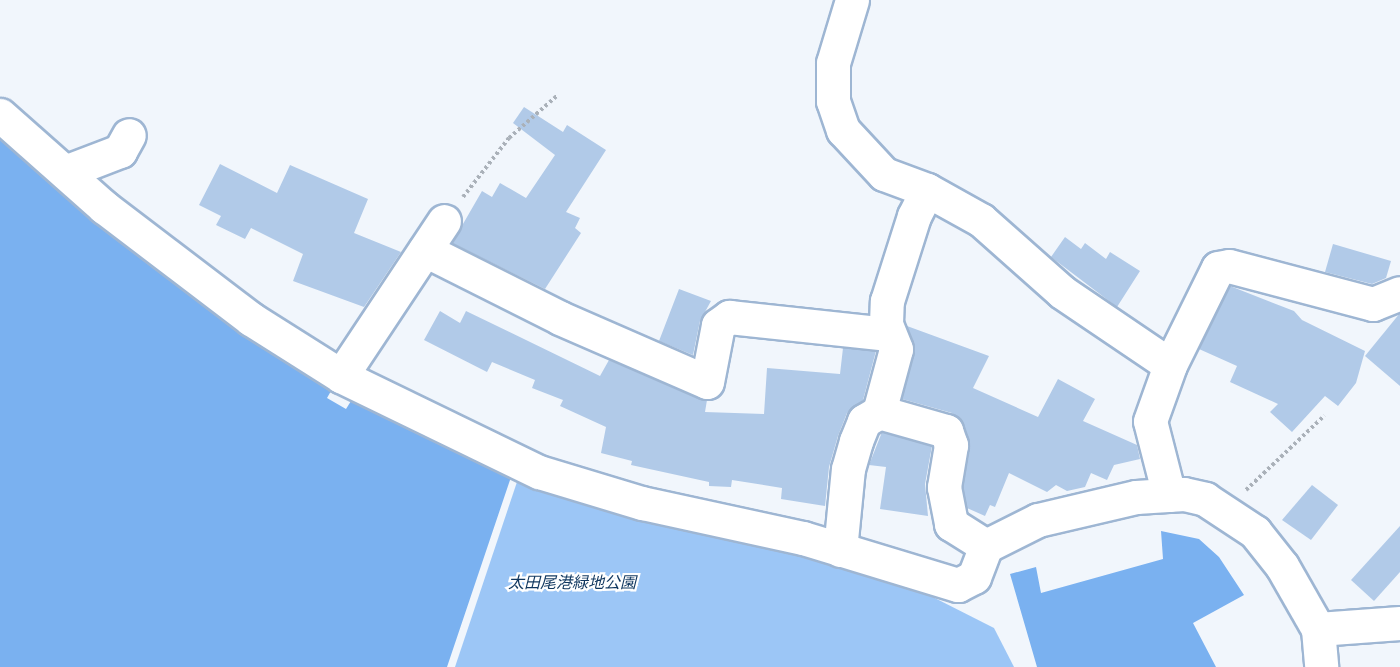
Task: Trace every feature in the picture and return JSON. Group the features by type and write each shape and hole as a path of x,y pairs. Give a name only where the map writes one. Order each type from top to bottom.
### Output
{"street":[{"path":"852,0 833,63 833,101 843,130 884,174 927,190 981,220 1062,292 1170,365"},
{"path":"0,115 172,262 251,319 341,376 539,472 642,503 803,538 958,585 974,577 986,546 1038,520 1136,497 1169,495 1204,499 1226,510 1255,532 1282,566 1304,598 1318,629 1321,667"},
{"path":"65,172 120,151 129,135"},
{"path":"840,550 848,469 864,421 879,412 896,349 889,334 887,301 927,190"},
{"path":"341,376 444,221"},
{"path":"425,250 560,318 706,382 718,325 729,317 889,334"},
{"path":"1169,495 1150,421 1170,365 1218,268 1229,266 1373,304 1400,294"},
{"path":"879,412 946,431 951,445 944,487 951,524 986,546"},
{"path":"1318,629 1400,623"}],"path":[{"path":"444,221 509,138 558,95"},
{"path":"1226,510 1324,416"}],"green space":[{"name":"太田尾港緑地公園","path":"519,476 823,557 913,587 994,628 1014,667 455,667"}],"shaded area":[{"path":"0,138 130,247 331,391 327,398 346,409 351,401 512,474 447,667 0,667"},
{"path":"1161,531 1199,539 1219,557 1244,595 1193,623 1216,667 1037,667 1010,574 1036,567 1041,593 1163,559"}],"building":[{"path":"524,107 563,132 567,125 606,150 566,212 580,218 575,228 581,233 545,289 452,243 482,191 492,197 500,183 526,198 555,155 513,123"},
{"path":"220,164 277,193 290,165 368,199 354,233 401,252 364,307 293,281 303,254 251,228 245,239 216,225 221,216 199,205"},
{"path":"1065,237 1081,249 1085,243 1106,259 1110,252 1140,271 1117,307 1051,257"},
{"path":"1333,244 1391,261 1386,278 1372,284 1325,272"},
{"path":"1230,286 1294,311 1302,320 1365,351 1356,383 1338,406 1325,396 1292,432 1270,412 1278,404 1230,382 1237,366 1199,349"},
{"path":"679,289 711,301 700,321 693,355 659,341"},
{"path":"440,311 460,323 466,311 600,376 609,360 707,400 705,412 764,414 767,368 840,374 843,348 876,351 863,400 847,413 838,436 829,467 825,506 781,499 782,488 732,480 731,487 709,486 709,482 631,465 632,461 601,453 606,427 560,406 563,400 532,388 535,380 492,362 487,372 424,340"},
{"path":"1400,313 1400,386 1365,356"},
{"path":"907,326 989,356 973,388 1038,417 1058,379 1095,399 1083,421 1137,445 1140,459 1114,465 1107,480 1091,473 1085,487 1067,491 1056,485 1047,492 1009,473 995,507 990,505 985,516 967,508 963,487 970,448 963,424 952,413 902,399 914,353"},
{"path":"882,432 932,446 925,484 928,516 880,509 886,467 869,465"},
{"path":"1312,485 1338,505 1311,540 1282,520"},
{"path":"1400,526 1400,572 1374,601 1351,580"}]}
